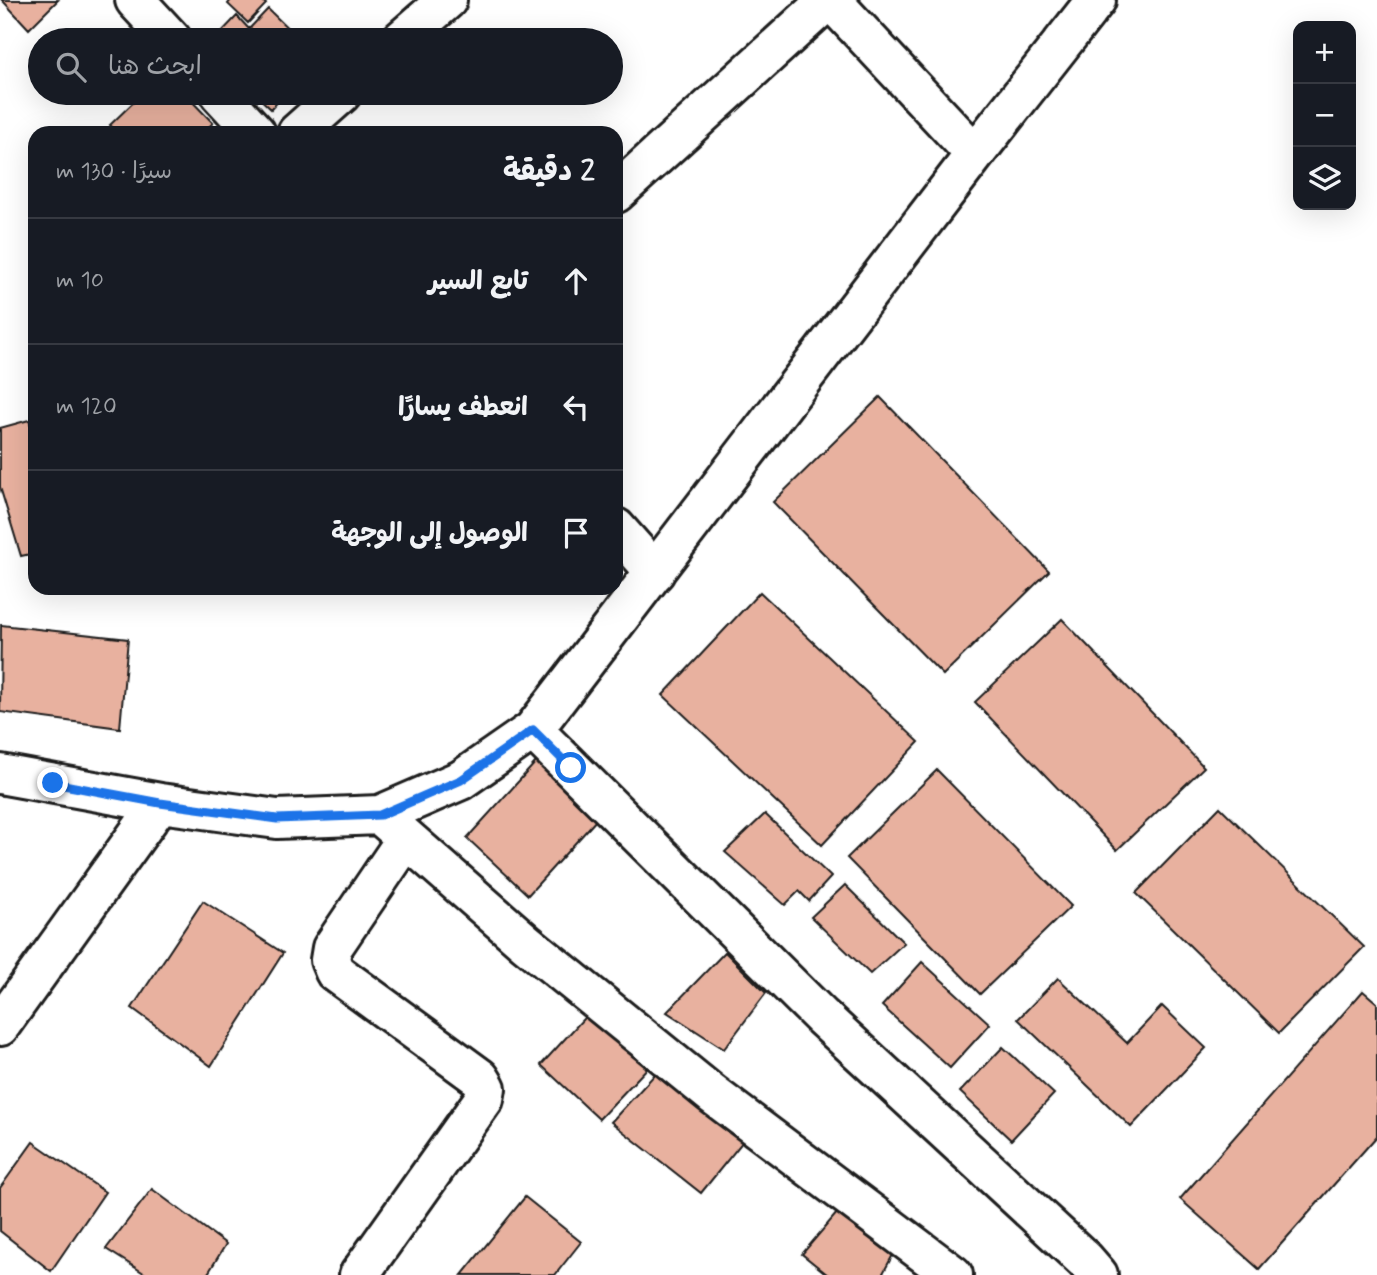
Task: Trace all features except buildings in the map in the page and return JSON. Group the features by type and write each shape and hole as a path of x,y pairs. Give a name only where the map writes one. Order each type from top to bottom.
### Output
{"street":[{"path":"135,0 161,28"},
{"path":"415,28 447,0"},
{"path":"623,187 830,0 975,154"},
{"path":"359,1275 484,1099 486,1088 480,1078 335,972 330,960 332,948 393,827 533,730 1096,0"},
{"path":"230,105 250,126"},
{"path":"305,126 328,105"},
{"path":"623,536 655,572"},
{"path":"533,730 822,1017 1098,1275"},
{"path":"0,774 160,803 277,819 393,827 526,943 712,1094 953,1275"},
{"path":"0,1026 160,803"}],"route":[{"path":"53,783 160,803 277,819 380,815 461,780 533,730 571,768"}]}
